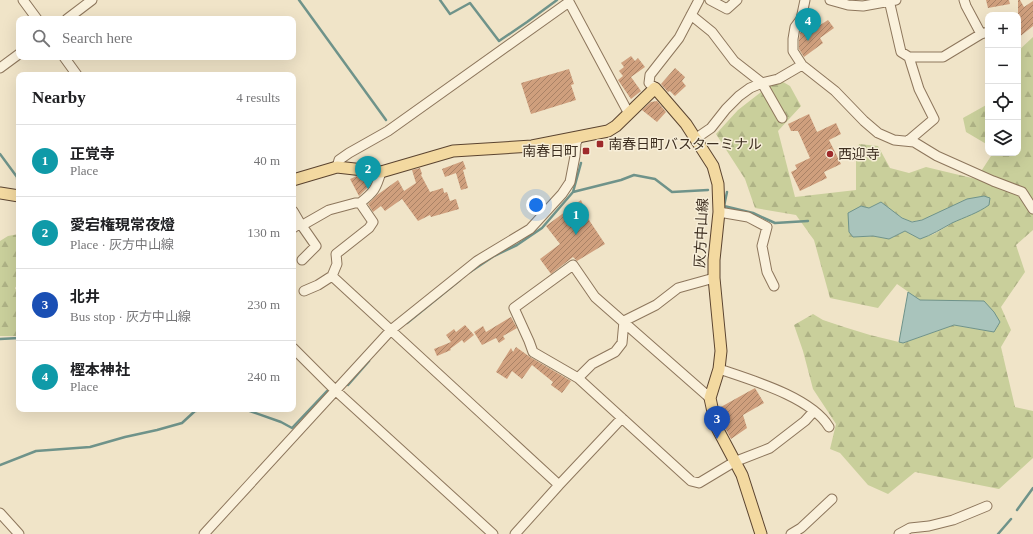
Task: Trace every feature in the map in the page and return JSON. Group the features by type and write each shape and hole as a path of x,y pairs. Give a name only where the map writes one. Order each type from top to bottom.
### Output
{"main road":[{"path":"296,179 337,167 381,172 453,151 532,146 613,129 655,88"},
{"name":"灰方中山線","path":"655,88 686,124 714,166 718,184 720,212 714,260 714,278 721,351 710,398 716,426 742,475 761,534"},
{"path":"0,193 16,196"}],"street":[{"path":"23,0 35,16"},
{"path":"71,16 92,0"},
{"path":"655,88 649,83 650,75 679,38 699,0"},
{"path":"710,0 727,9 737,0"},
{"path":"805,0 801,19 795,27 793,39 793,51 802,65 835,91 878,133 894,140 914,142 937,156 1022,192 1033,209"},
{"path":"830,0 848,5 863,6 892,0 902,52 909,57 943,57 984,33 964,0"},
{"path":"337,167 339,160 388,131 568,1 629,114"},
{"path":"691,15 712,32 734,61 762,83 782,118"},
{"path":"0,68 16,56"},
{"path":"908,142 934,119 919,89 909,57"},
{"path":"66,60 75,72"},
{"path":"695,139 711,128 726,109 739,96 750,88 762,83 778,80 802,65"},
{"path":"204,534 391,330 476,261 530,229 570,182 576,143 579,137"},
{"path":"302,260 316,246 298,226 329,210 360,203 374,191 381,172"},
{"path":"304,291 318,285 332,276 337,264 336,254 370,228 373,222 360,203"},
{"path":"720,212 748,217 767,227 762,246 767,272 774,286"},
{"path":"710,398 595,297 573,265 514,308 529,341 532,352 578,378 691,481 699,483 734,462 770,448 805,421 814,411"},
{"path":"332,276 559,484"},
{"path":"624,321 656,305 678,288 714,278"},
{"path":"578,378 592,364 615,352 622,343 624,321"},
{"path":"296,351 336,390 493,534"},
{"path":"718,369 752,380 806,403 824,418 829,427"},
{"path":"515,534 559,484 622,418"},
{"path":"791,534 801,528 832,500"},
{"path":"900,534 910,528 929,526 953,520 987,506"},
{"path":"0,513 19,534"}],"green space":[{"path":"1033,37 1033,230 1016,245 1025,272 1001,307 1011,330 1001,347 1015,407 1033,411 1033,458 999,489 915,472 888,494 868,485 840,453 830,449 836,424 813,389 803,351 794,325 813,314 823,320 844,327 903,343 954,325 994,332 984,302 920,300 897,284 878,308 830,298 814,240 796,215 755,208 745,179 716,134 738,110 778,79 790,86 801,106 778,131 795,197 856,190 856,159 859,144 878,146 890,168 909,173 926,167 976,179 991,156 1021,156 1021,48","holes":["967,199 951,224 934,234 920,239 905,231 889,239 873,236 853,237 861,206 869,208 881,202 902,218 915,221 930,217"]},
{"path":"985,106 985,143 966,132 963,118"},
{"path":"16,235 16,336 0,336 0,241 8,236"}],"water":[{"path":"984,196 990,198 989,205 985,208 920,239 905,231 889,239 873,236 853,237 849,232 848,213 861,206 869,208 881,202 902,218 912,222 922,220 967,199"},
{"path":"908,292 920,300 984,301 994,312 1000,322 994,332 954,325 903,343 899,342"}],"building":[{"path":"986,0 1009,0 1010,4 988,8"},
{"path":"1018,0 1020,0 1024,7 1033,1 1033,26 1021,36 1021,12 1018,12"},
{"path":"807,20 814,29 828,20 834,28 820,38 823,43 804,57 799,49 799,40 801,29"},
{"path":"631,56 635,61 638,58 645,67 631,77 641,91 631,99 618,80 623,76 619,71 624,67 621,63"},
{"path":"675,68 685,77 682,81 686,86 675,96 670,91 668,92 661,84"},
{"path":"569,69 574,84 571,85 576,100 531,114 521,83"},
{"path":"657,101 666,112 657,122 642,110 651,102"},
{"name":"西迎寺","path":"809,114 817,132 836,123 841,134 829,140 841,164 824,172 827,178 800,191 791,172 797,169 795,165 810,158 798,131 791,131 788,124"},
{"path":"463,161 466,169 463,170 468,188 461,190 456,173 445,177 442,169"},
{"path":"420,168 421,175 430,192 443,188 444,193 447,192 450,201 456,199 459,209 431,217 430,215 418,221 402,199 385,211 381,206 373,212 368,204 377,195 398,180 404,191 416,183 412,170"},
{"path":"357,176 360,179 366,177 370,185 359,196 350,179"},
{"path":"581,200 589,220 605,244 577,261 573,257 551,274 540,259 560,244 546,226"},
{"path":"511,317 517,328 503,336 505,339 499,343 496,338 482,345 474,332 483,326 486,332"},
{"path":"465,325 474,335 464,343 462,340 450,349 451,350 437,356 434,349 451,342 446,335 454,329 456,332"},
{"path":"516,347 571,381 562,393 551,385 553,382 532,365 522,379 512,371 507,379 496,372 511,348 513,352"},
{"path":"755,388 764,403 743,415 747,428 731,439 723,424 719,408"}],"waterway":[{"path":"299,0 386,120"},
{"path":"440,0 450,14 470,3 499,41 557,0"},
{"path":"0,154 16,176"},
{"path":"470,272 494,256 517,245 542,228 573,192 581,163"},
{"path":"573,192 621,180 634,175 655,179 672,192 708,190"},
{"path":"727,192 724,206 753,213 775,223 808,221"},
{"path":"407,323 460,280"},
{"path":"0,339 16,338"},
{"path":"348,385 369,361"},
{"path":"253,412 281,422 292,428 327,391"},
{"path":"0,465 36,451 90,447 157,430 182,423 194,412"},
{"path":"1017,510 1033,488"},
{"path":"998,534 1011,519"}],"place":[{"name":"樫本神社","path":"808,41"},
{"name":"南春日町バスターミナル","path":"600,144"},
{"name":"南春日町","path":"586,151"},
{"name":"西迎寺","path":"830,154"},
{"name":"愛宕権現常夜燈","path":"368,189"},
{"name":"正覚寺","path":"576,235"},
{"name":"北井","path":"717,439"}]}
